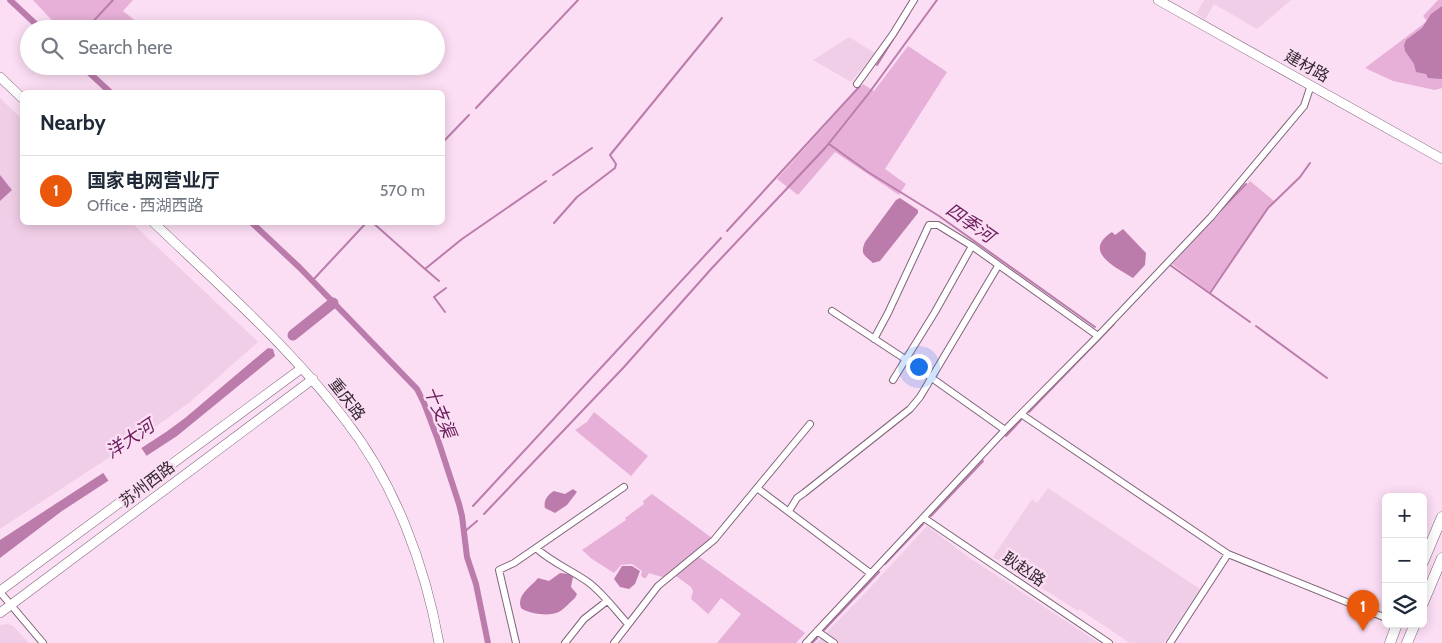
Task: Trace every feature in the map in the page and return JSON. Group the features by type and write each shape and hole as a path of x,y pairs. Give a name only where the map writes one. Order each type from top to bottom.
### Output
{"main road":[{"path":"1427,553 1442,517"},
{"path":"1427,594 1442,558"},
{"path":"1390,643 1396,628"},
{"path":"1407,643 1413,628"}],"street":[{"path":"857,84 893,34 914,0"},
{"name":"建材路","path":"1158,0 1442,159"},
{"path":"0,77 20,96"},
{"path":"806,643 1005,430 1098,336 1211,217 1304,106 1312,85"},
{"name":"重庆路","path":"156,225 272,336 313,379 347,422 373,460 403,518 434,614 439,643"},
{"path":"874,339 930,225 938,225 972,246 1098,336"},
{"path":"893,380 936,312 972,246"},
{"path":"789,511 797,498 902,416 920,397 998,266"},
{"path":"832,311 905,359 1005,430"},
{"name":"苏州西路","path":"0,592 302,368"},
{"name":"苏州西路","path":"0,614 313,379"},
{"path":"260,399 269,412"},
{"path":"1021,414 1228,554 1382,616"},
{"path":"614,643 658,586 714,540 810,424"},
{"path":"516,643 499,570 514,563 624,487"},
{"path":"757,488 870,573"},
{"name":"耿赵路","path":"924,518 1109,643"},
{"path":"536,548 542,554 588,582 628,624"},
{"path":"1170,643 1228,554"},
{"path":"0,592 43,643"},
{"path":"565,643 584,619 607,601"},
{"path":"817,631 834,643"}],"shaded area":[{"path":"33,0 133,0 123,11 134,20 52,20"},
{"path":"1204,0 1291,0 1257,29 1214,4 1205,20 1196,14"},
{"path":"1438,0 1442,0 1442,88 1435,90 1393,81 1365,68 1427,21 1423,16"},
{"path":"1442,6 1442,79 1428,78 1426,74 1416,72 1414,64 1405,51 1404,45 1406,40 1422,28 1431,14"},
{"path":"849,37 875,53 851,82 813,60"},
{"path":"908,46 947,72 885,169 906,184 899,195 835,152 798,195 777,179 863,84 874,91"},
{"path":"0,98 20,117 20,225 134,225 258,342 190,402 151,430 0,529"},
{"path":"0,175 12,190 0,201"},
{"path":"1250,181 1274,201 1209,292 1172,264"},
{"path":"900,198 918,210 918,213 880,261 873,263 863,252 865,242 896,200"},
{"path":"1123,229 1146,253 1145,265 1133,278 1111,264 1101,253 1100,246 1103,239 1112,232 1115,235"},
{"path":"268,348 273,349 275,356 177,436 62,511 0,558 0,540 166,432"},
{"path":"594,412 648,456 631,476 575,430 587,422"},
{"path":"1048,488 1200,589 1164,643 1130,643 1079,609 1078,611 993,557 1032,499 1037,503"},
{"path":"573,489 577,492 567,505 555,513 545,508 545,500 552,492 565,494"},
{"path":"652,494 712,538 667,576 662,577 649,573 646,578 643,578 641,575 642,571 632,564 621,565 614,573 582,550 626,520 625,518 644,504 643,501"},
{"path":"927,526 967,556 1099,643 816,643"},
{"path":"699,557 805,633 796,643 717,643 741,614 721,598 708,614 691,599 693,591 691,587 676,576"},
{"path":"622,566 632,566 640,571 635,584 629,589 620,587 614,579"},
{"path":"560,573 569,574 573,577 571,587 577,594 575,598 559,612 553,614 538,614 521,608 522,595 538,578 549,581"},
{"path":"8,624 13,626 29,643 0,643 0,625"}],"pier":[{"path":"140,446 148,458 110,483 102,471"}],"waterway":[{"name":"十支渠","path":"10,0 31,20"},
{"path":"94,20 113,0"},
{"path":"476,108 578,0"},
{"path":"484,514 624,367 712,268 826,147 869,93 937,0"},
{"path":"877,65 909,14"},
{"path":"554,223 577,197 615,168 616,164 610,155 722,18"},
{"name":"十支渠","path":"92,75 108,90"},
{"path":"727,231 860,86"},
{"path":"445,140 469,115"},
{"name":"四季河","path":"829,144 868,172 939,216 1095,327"},
{"path":"553,175 592,148"},
{"path":"1210,293 1268,208 1300,177 1310,163"},
{"path":"439,281 425,269 462,239 546,181"},
{"path":"1220,211 1246,184"},
{"name":"十支渠","path":"254,225 300,268 417,389 438,440 459,504 467,557 476,584 488,643"},
{"path":"312,281 364,225"},
{"path":"375,225 425,269"},
{"path":"473,506 721,238"},
{"path":"1170,265 1250,322"},
{"path":"445,312 434,297 446,288"},
{"name":"洋大河","path":"293,335 333,303"},
{"path":"1029,412 1114,324"},
{"path":"1256,326 1327,378"},
{"path":"1006,436 1021,420"},
{"path":"931,516 983,461"},
{"path":"463,533 477,521"},
{"path":"885,564 923,524"},
{"path":"824,630 879,572"},
{"path":"812,643 817,638"}],"place":[{"name":"国家电网营业厅","path":"1363,631"}]}
